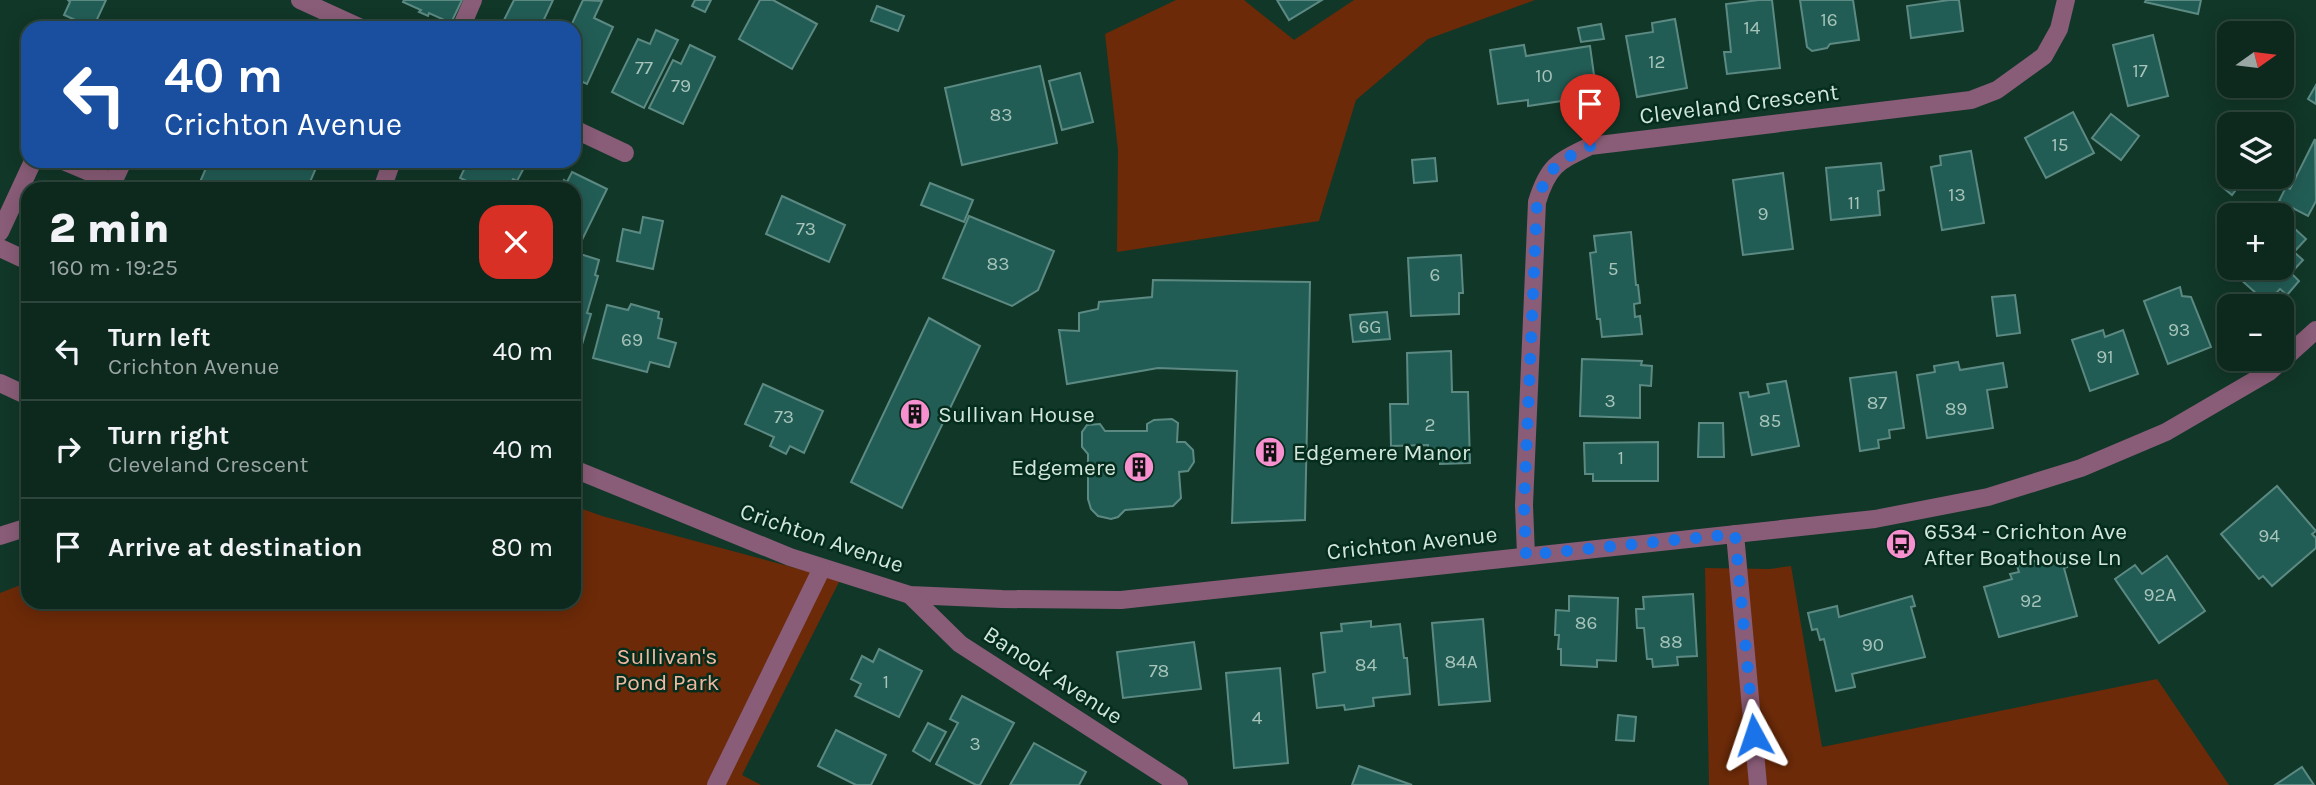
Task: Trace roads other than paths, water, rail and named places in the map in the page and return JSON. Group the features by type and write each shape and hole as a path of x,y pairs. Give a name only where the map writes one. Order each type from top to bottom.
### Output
{"street":[{"path":"300,0 346,21"},
{"path":"464,21 473,0"},
{"name":"Cleveland Crescent","path":"1526,555 1524,505 1537,202 1545,177 1562,160 1590,146 1971,100 1997,90 2044,56 2059,29 2066,0"},
{"path":"581,132 625,153"},
{"path":"76,168 103,182"},
{"path":"0,232 21,187"},
{"path":"0,248 21,258"},
{"name":"Crichton Avenue","path":"581,473 822,568 910,595 1121,600 1875,519 1988,497 2081,468 2166,432 2269,372 2316,330"},
{"path":"0,383 21,393"},
{"path":"0,536 21,529"},
{"path":"1735,534 1758,785"},
{"path":"716,785 822,568"},
{"name":"Banook Avenue","path":"910,595 960,644 1179,785"}],"place":[{"name":"Sullivan House","path":"915,414"},
{"name":"Edgemere Manor","path":"1270,452"},
{"name":"Edgemere","path":"1139,467"},
{"name":"6534 - Crichton Ave After Boathouse Ln","path":"1901,544"}],"park label":[{"name":"Sullivan's Pond Park","path":"667,669"}]}
